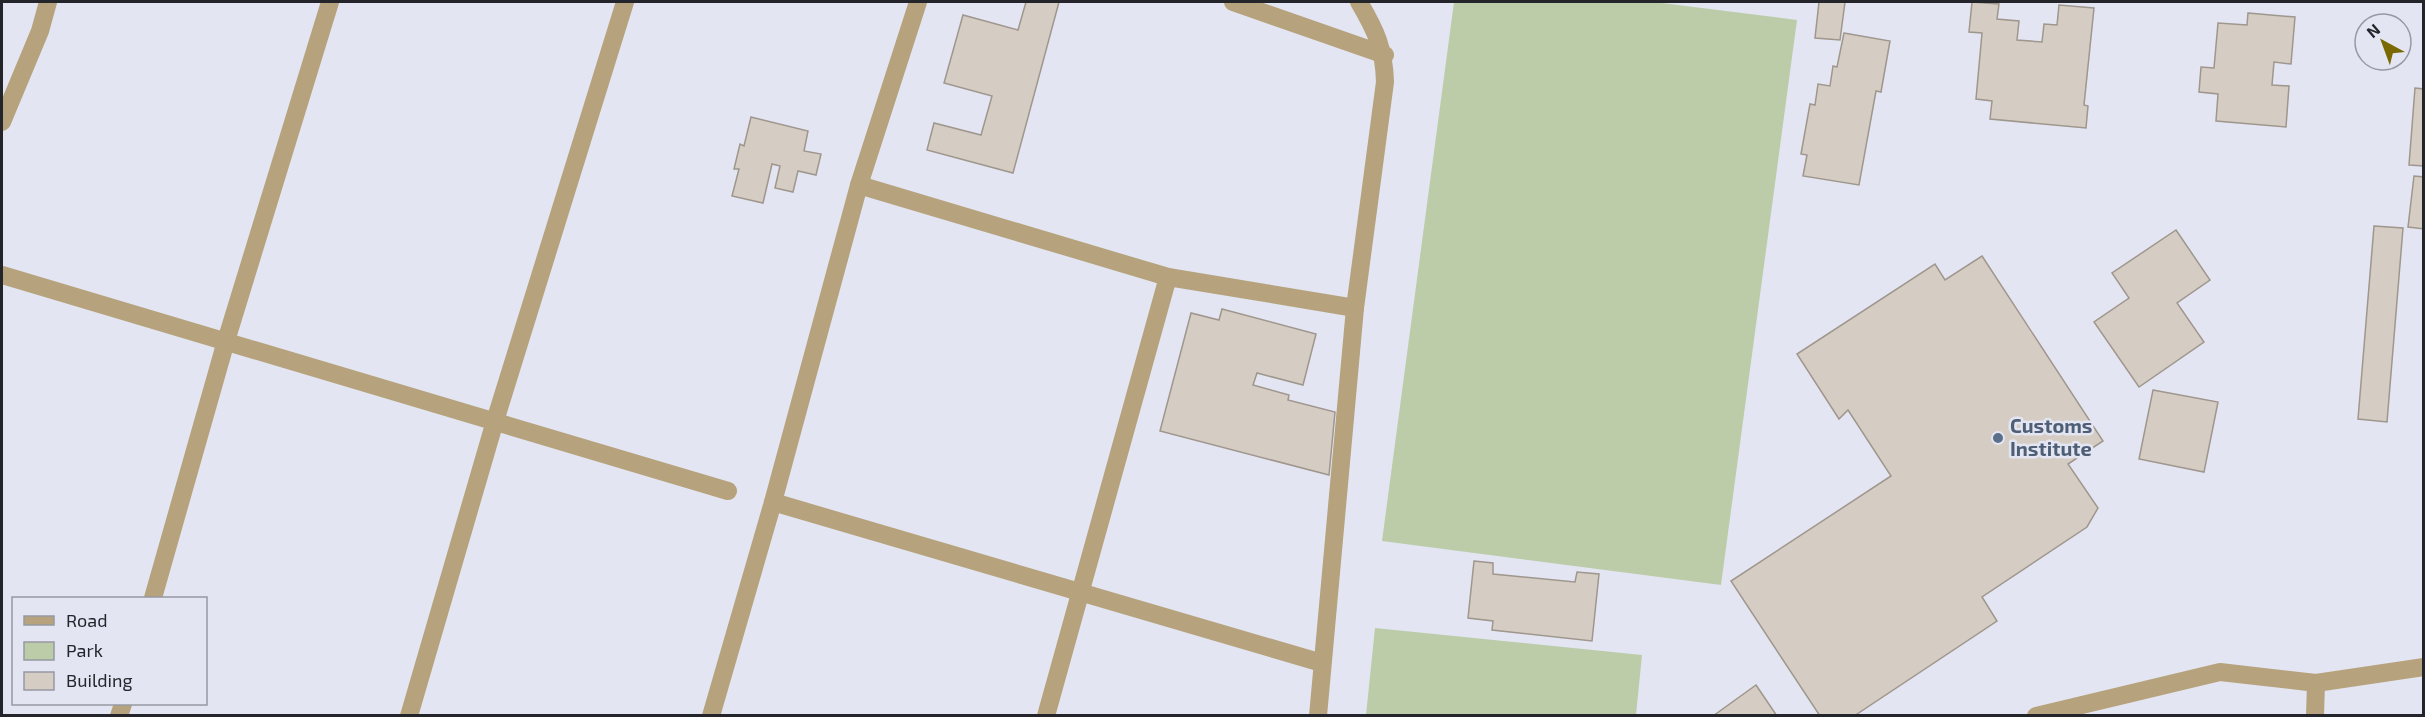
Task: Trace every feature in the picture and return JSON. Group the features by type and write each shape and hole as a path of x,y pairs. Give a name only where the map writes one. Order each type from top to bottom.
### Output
{"street":[{"path":"2,122 40,31 48,2"},
{"path":"153,597 226,341 330,2"},
{"path":"409,716 495,421 625,2"},
{"path":"711,716 773,502 859,184 918,2"},
{"path":"1233,2 1385,55"},
{"path":"1318,716 1355,308 1385,82 1385,55 1375,28 1359,2"},
{"path":"859,184 1168,277 1355,308"},
{"path":"2,274 728,491"},
{"path":"1046,716 1168,277"},
{"path":"773,502 1081,590 1322,663"},
{"path":"2036,716 2220,672 2316,683 2424,668"},
{"path":"2314,716 2316,683"}],"green space":[{"path":"1454,2 1654,2 1797,20 1721,585 1382,541"},
{"path":"1375,628 1642,655 1636,715 1366,715"}],"building":[{"path":"1026,2 1059,2 1013,173 927,150 934,123 981,135 992,96 944,83 963,15 1018,30"},
{"path":"1819,2 1845,2 1840,40 1815,38"},
{"path":"1972,2 1999,4 1997,19 2019,21 2017,40 2042,42 2044,24 2057,25 2059,5 2094,8 2084,105 2088,106 2086,128 1990,119 1992,101 1976,99 1982,33 1969,32"},
{"path":"2248,13 2295,17 2291,64 2274,62 2272,85 2289,86 2286,127 2216,121 2218,94 2199,92 2201,67 2214,68 2218,23 2247,25"},
{"path":"1844,33 1890,41 1881,92 1876,91 1859,185 1803,176 1807,155 1801,154 1810,104 1815,105 1818,84 1830,86 1833,66 1837,67"},
{"path":"2415,88 2424,89 2424,166 2409,165"},
{"path":"751,117 808,131 804,151 821,154 816,175 798,171 793,192 775,188 780,166 772,164 763,203 732,196 739,169 734,169 740,144 744,146"},
{"path":"2414,176 2424,177 2424,229 2408,227"},
{"path":"2374,226 2403,228 2387,422 2358,419"},
{"path":"2176,230 2210,280 2177,303 2204,342 2139,387 2094,322 2129,298 2112,273"},
{"path":"1982,256 2103,441 2068,464 2098,508 2087,527 1982,597 1997,621 1854,716 1820,716 1731,581 1891,476 1848,410 1839,419 1797,354 1935,264 1945,280"},
{"path":"1222,309 1316,334 1303,385 1257,373 1253,385 1289,395 1288,400 1335,412 1329,475 1160,431 1191,313 1219,320"},
{"path":"2153,390 2218,402 2204,472 2139,459"},
{"path":"1474,561 1493,563 1493,574 1575,582 1577,572 1599,574 1592,641 1492,630 1493,621 1468,618"},
{"path":"1756,685 1777,716 1713,716"}],"place":[{"name":"Customs Institute","path":"1998,438"}]}
